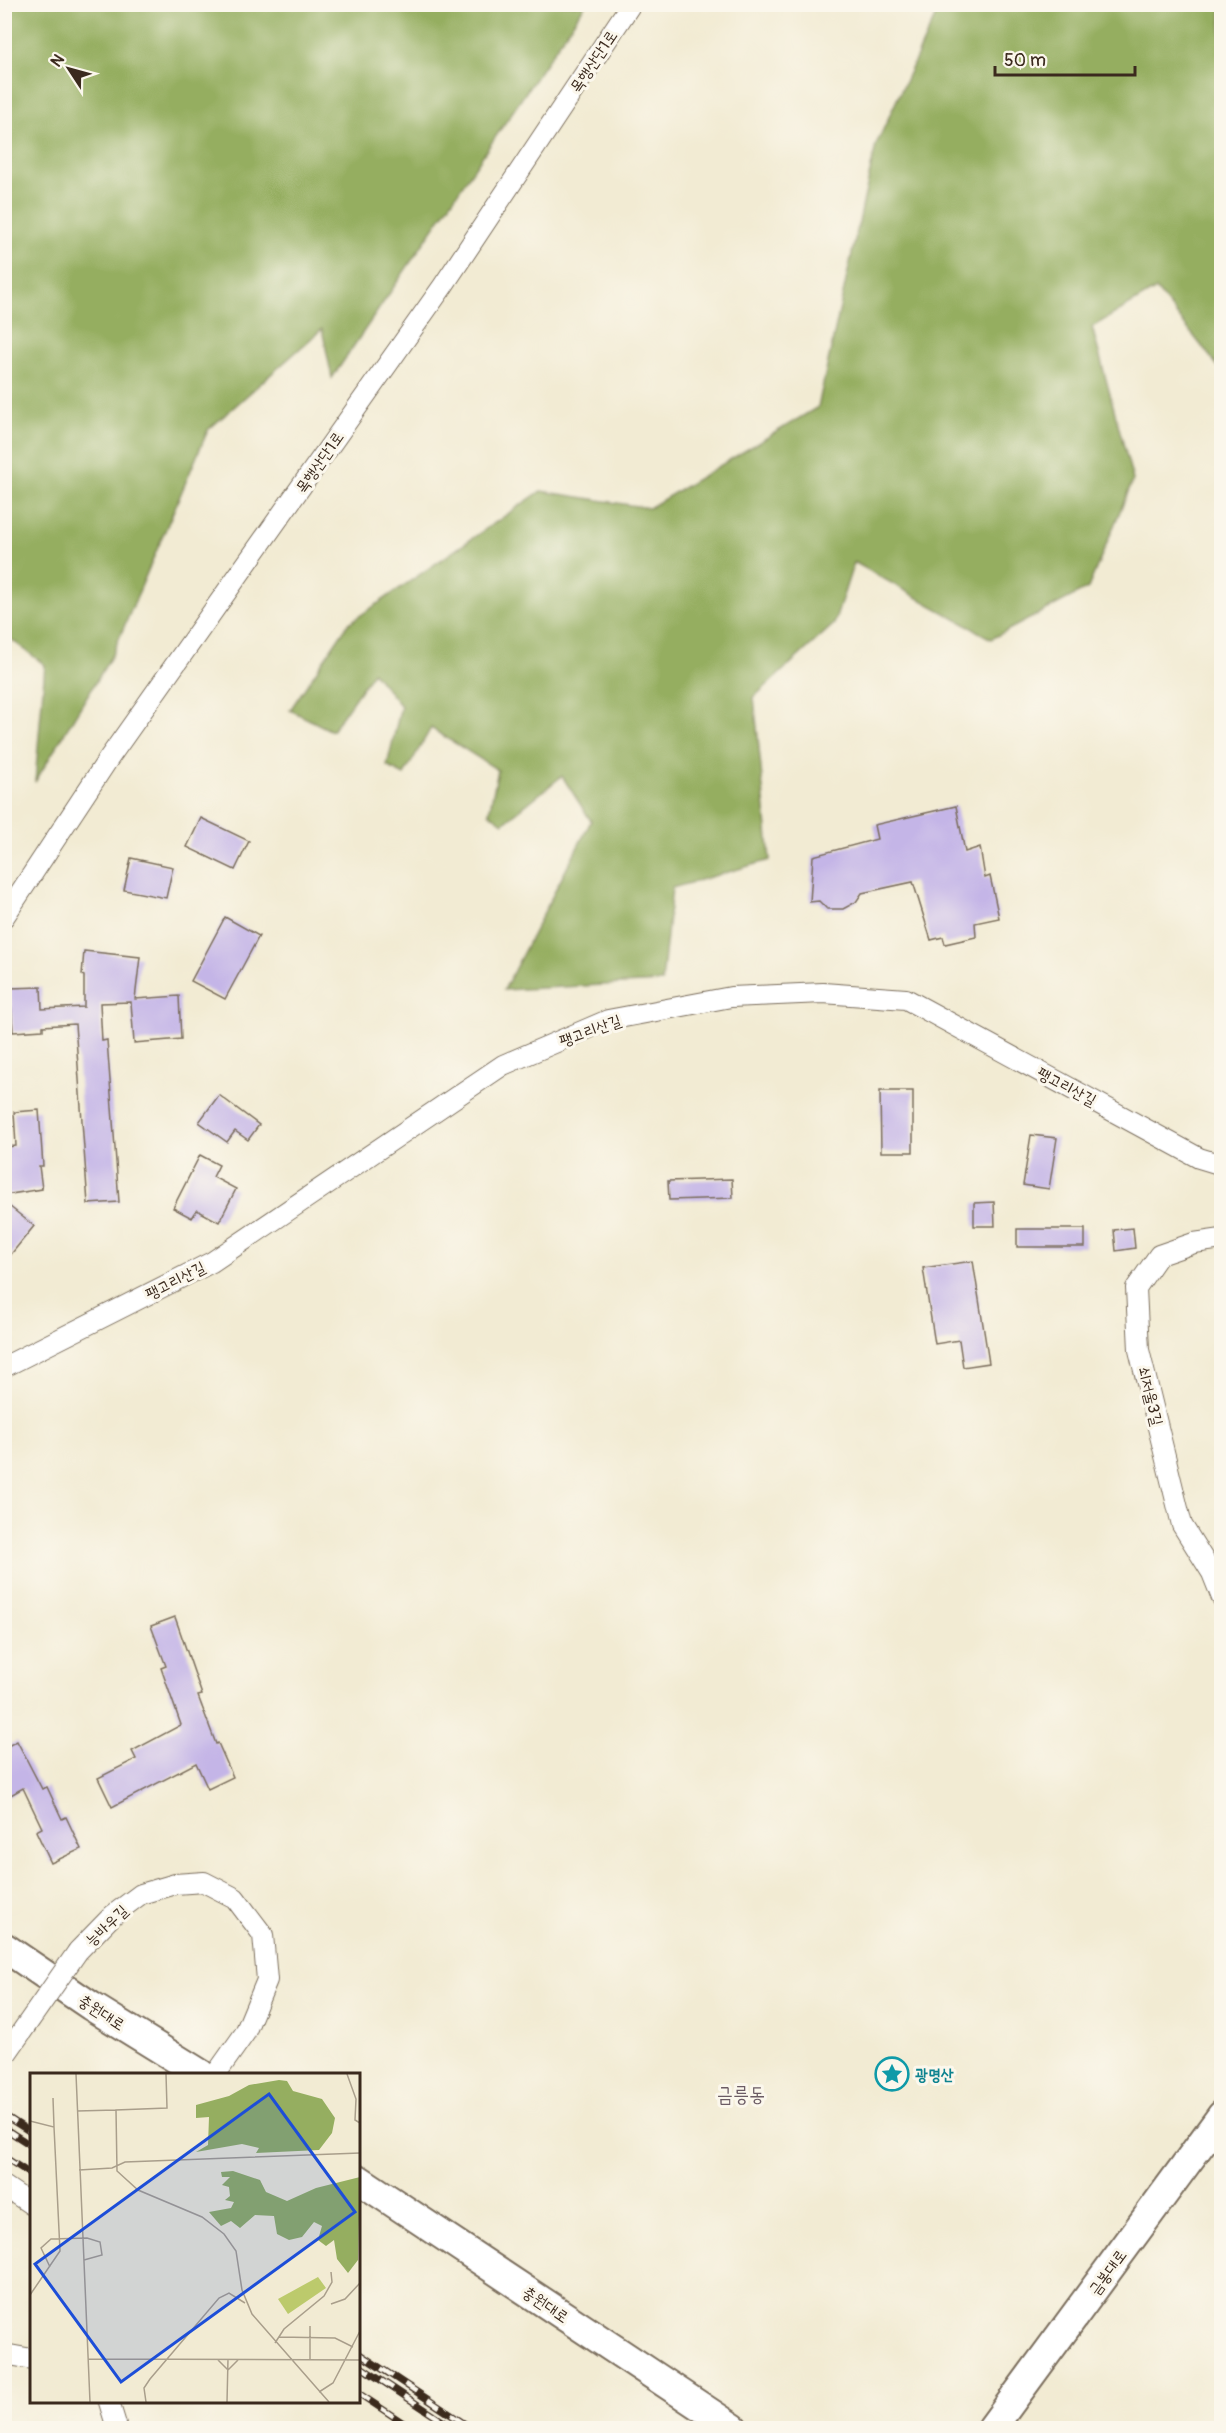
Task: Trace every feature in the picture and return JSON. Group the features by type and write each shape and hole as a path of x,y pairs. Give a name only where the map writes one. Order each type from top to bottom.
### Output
{"street":[{"name":"목행산단1로","path":"4,917 108,758 443,286 631,4"},
{"name":"팽고리산길","path":"4,1367 212,1262 503,1065 608,1020 731,997 823,993 906,999 1199,1158 1221,1165"},
{"name":"쇠저울3길","path":"1221,1239 1194,1243 1159,1255 1136,1288 1139,1350 1182,1525 1212,1573 1221,1598"},
{"name":"능바우길","path":"4,2056 78,1951 112,1915 141,1894 175,1884 204,1882 235,1898 263,1935 267,1980 244,2033 217,2073"},
{"name":"충원대로","path":"4,1947 91,2006 199,2073"},
{"name":"금봉대로","path":"992,2428 1221,2115"},
{"name":"충원대로","path":"360,2180 733,2428"},
{"path":"4,2186 30,2204"},
{"path":"4,2354 30,2360"},
{"path":"109,2403 117,2428"}],"green space":[{"path":"5,4 585,5 332,378 322,329 208,430 112,655 35,782 45,665 4,634"},
{"path":"941,4 1221,5 1221,370 1156,289 1092,327 1133,480 1088,588 991,639 854,562 834,624 754,697 770,860 672,888 662,982 504,990 591,821 562,776 503,823 489,813 498,770 431,728 404,775 387,766 401,706 373,672 332,731 290,710 348,624 541,491 649,508 818,407 876,145"}],"building":[{"path":"956,806 965,852 980,847 985,878 990,876 999,918 975,923 976,937 945,944 943,937 931,940 913,882 862,893 856,902 843,909 827,909 819,901 810,902 813,856 877,839 874,825"},
{"path":"201,818 249,841 235,870 187,847"},
{"path":"131,858 173,867 166,898 124,890"},
{"path":"225,917 259,936 225,999 191,981"},
{"path":"84,951 140,957 135,999 179,996 181,1039 134,1043 131,1002 100,1003 102,1041 107,1040 119,1202 88,1204 75,1024 43,1026 43,1030 13,1032 10,988 41,987 42,1009 84,1007 84,976 82,975"},
{"path":"880,1091 913,1091 913,1152 881,1152"},
{"path":"219,1095 259,1125 248,1140 235,1131 227,1142 199,1122"},
{"path":"39,1110 43,1166 39,1166 42,1189 4,1195 4,1147 16,1146 14,1112"},
{"path":"1031,1135 1057,1138 1049,1189 1023,1185"},
{"path":"200,1155 219,1165 213,1177 236,1189 219,1222 197,1210 192,1218 173,1208"},
{"path":"732,1179 733,1198 669,1200 668,1181"},
{"path":"4,1202 34,1226 4,1263"},
{"path":"994,1202 995,1226 974,1226 974,1203"},
{"path":"1133,1228 1135,1248 1116,1251 1114,1230"},
{"path":"1017,1229 1085,1229 1085,1247 1017,1247"},
{"path":"973,1261 989,1363 963,1367 959,1340 935,1344 923,1268"},
{"path":"175,1617 202,1695 198,1696 216,1744 218,1743 233,1777 208,1789 196,1763 112,1807 98,1778 136,1759 132,1751 181,1725 161,1668 166,1666 151,1626"},
{"path":"17,1741 42,1789 47,1787 62,1819 66,1817 81,1849 51,1863 36,1831 42,1828 23,1788 9,1796 4,1788 4,1748"}],"railway":[{"path":"4,2115 30,2132"},
{"path":"4,2128 30,2145"},
{"path":"4,2157 30,2174"},
{"path":"360,2354 471,2428"},
{"path":"360,2366 453,2428"},
{"path":"360,2394 411,2428"}],"place":[{"name":"광명산","path":"892,2074"}],"district":[{"name":"금릉동","path":"741,2094"}]}
